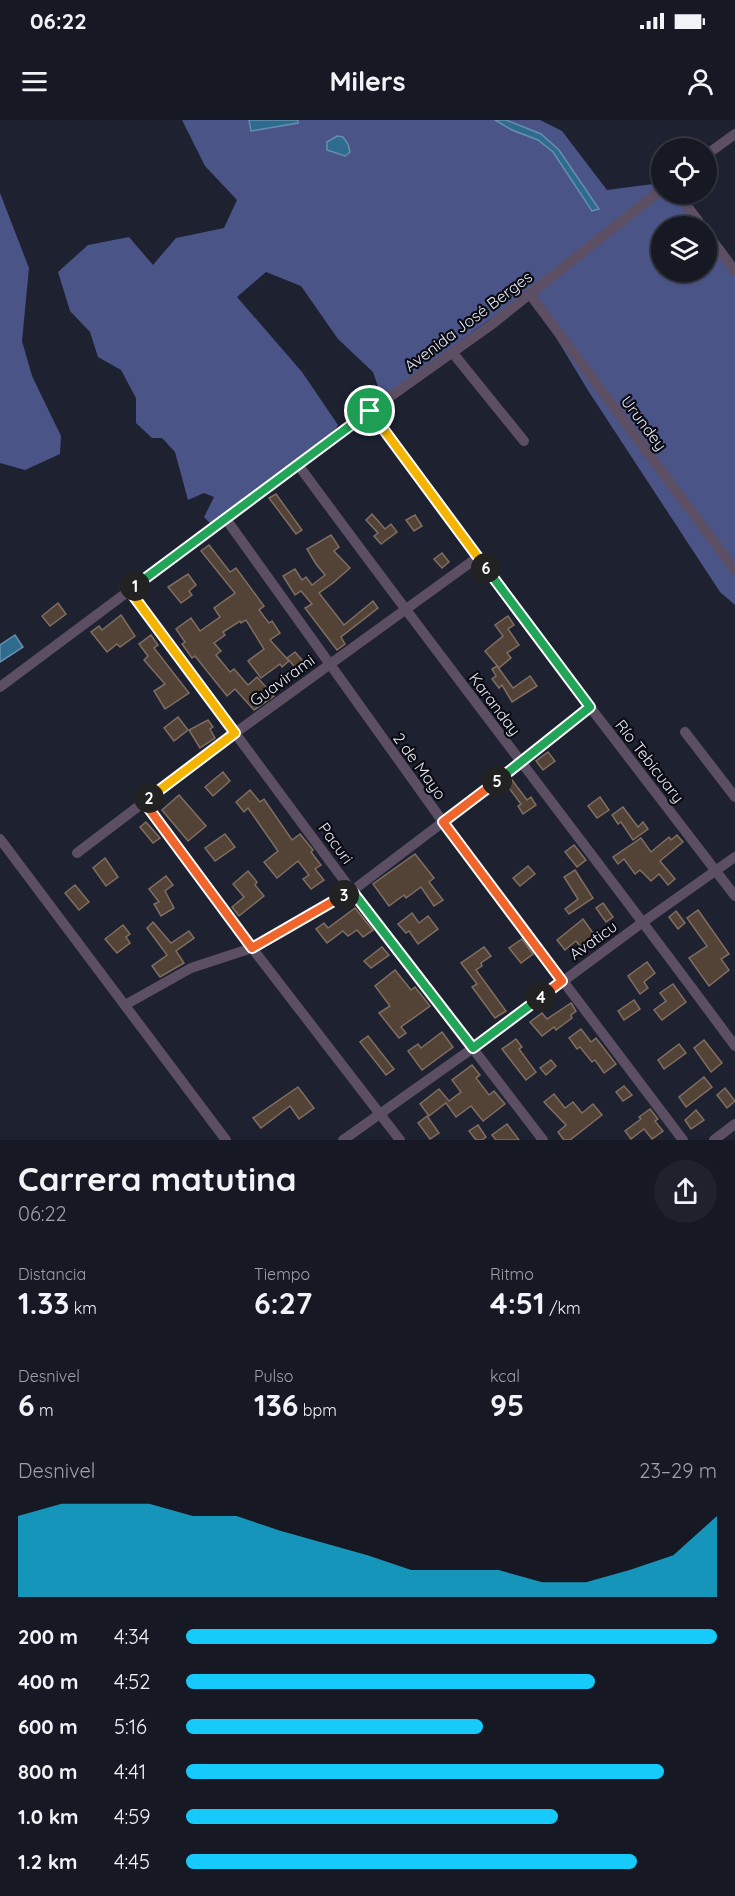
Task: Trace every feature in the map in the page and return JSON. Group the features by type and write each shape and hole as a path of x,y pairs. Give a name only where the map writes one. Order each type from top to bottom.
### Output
{"street":[{"path":"717,147 735,134"},
{"name":"Avenida José Berges","path":"0,687 452,352 651,198"},
{"path":"717,247 735,271"},
{"name":"Urundey","path":"530,293 735,570"},
{"path":"452,352 524,441"},
{"name":"Río Tebicuary","path":"370,411 590,707 735,896"},
{"name":"Karanday","path":"298,466 735,1046"},
{"name":"2 de Mayo","path":"226,519 443,822 683,1140"},
{"name":"Guavirami","path":"77,853 235,733 478,557"},
{"name":"Pacuri","path":"129,590 352,891 543,1140"},
{"path":"125,1005 191,968 252,948 352,891 521,763 590,707"},
{"path":"685,732 735,797"},
{"path":"144,802 252,948 400,1140"},
{"path":"0,839 226,1140"},
{"name":"Avaticu","path":"343,1140 735,857"},
{"path":"714,1140 735,1124"}],"shaded area":[{"path":"182,120 540,120 562,131 607,190 651,184 651,204 686,204 694,216 651,216 651,282 717,282 717,246 735,271 735,605 720,592 589,392 529,293 382,398 373,372 338,339 301,286 266,272 237,297 302,372 338,425 332,435 215,528 204,517 214,497 204,493 188,500 175,452 162,438 152,438 136,423 136,398 121,370 98,357 90,332 70,311 58,272 88,245 129,237 153,265 176,238 224,228 237,200 205,166"},
{"path":"249,120 298,120 298,123 251,131"},
{"path":"495,120 506,120 541,134 559,150 599,209 592,211 553,152 538,140 512,130"},
{"path":"337,136 343,137 348,144 350,152 345,156 327,150 327,142"},
{"path":"0,193 29,268 22,341 32,376 61,436 60,454 25,470 0,463"},
{"path":"15,635 23,647 0,662 0,645"}],"building":[{"path":"276,494 302,530 296,534 269,498"},
{"path":"372,514 385,529 391,524 397,532 381,544 374,536 378,533 366,520"},
{"path":"415,515 422,526 414,531 406,520"},
{"path":"331,535 339,547 334,551 350,568 319,593 344,625 373,601 378,608 341,637 345,644 337,650 305,608 312,604 301,591 295,595 283,576 295,569 302,580 306,577 312,585 325,575 307,549"},
{"path":"209,545 230,572 236,568 264,606 259,610 269,623 272,621 280,633 270,640 289,661 282,667 280,664 261,678 248,661 264,649 246,620 241,623 240,621 223,632 225,635 214,643 221,651 216,655 230,672 234,669 248,685 257,677 274,696 254,710 235,689 227,696 195,656 192,658 182,644 185,642 176,629 191,618 200,631 220,617 214,608 235,593 201,551"},
{"path":"442,553 449,562 442,568 434,559"},
{"path":"188,574 196,585 189,591 192,595 181,603 168,587"},
{"path":"58,603 66,614 50,626 42,616"},
{"path":"121,615 135,636 120,647 117,644 107,652 91,632 99,626 102,630"},
{"path":"508,616 514,625 508,629 519,645 507,653 511,658 499,668 485,651 503,636 495,625"},
{"path":"151,635 158,645 154,648 189,693 165,709 154,691 165,684 144,660 148,656 139,644"},
{"path":"295,652 309,668 301,674 287,658"},
{"path":"497,666 513,688 530,676 537,686 512,702 502,685 499,688 492,679 496,676 492,669"},
{"path":"178,717 188,730 174,741 164,728"},
{"path":"208,720 213,727 210,729 215,738 200,748 189,730"},
{"path":"548,752 555,761 543,770 536,761"},
{"path":"223,772 230,781 213,796 205,787"},
{"path":"512,780 527,800 531,797 536,805 523,814 518,806 521,804 506,784"},
{"path":"250,790 260,802 264,799 292,840 300,834 321,865 315,869 324,880 311,889 303,879 309,875 298,861 277,878 264,862 278,851 248,808 244,812 236,802"},
{"path":"179,795 206,826 188,841 162,810"},
{"path":"600,797 609,810 597,818 588,806"},
{"path":"623,807 638,827 643,822 648,829 633,840 621,822 618,824 612,815"},
{"path":"146,822 160,838 153,843 140,827"},
{"path":"225,834 235,847 215,861 205,848"},
{"path":"677,835 683,842 660,861 675,879 668,885 659,874 651,881 640,870 635,874 624,859 618,864 613,857 641,838 651,852 669,837 671,840"},
{"path":"574,845 586,860 577,867 565,852"},
{"path":"415,854 434,878 429,882 443,900 434,906 421,887 406,898 404,895 389,906 373,884"},
{"path":"105,858 118,877 106,886 93,868"},
{"path":"528,866 535,874 520,886 513,878"},
{"path":"575,870 593,898 569,914 565,909 578,899 564,877"},
{"path":"248,871 264,896 239,916 232,907 244,897 233,884"},
{"path":"166,876 173,885 165,891 174,908 161,916 154,904 159,902 149,889"},
{"path":"75,885 89,902 79,910 65,893"},
{"path":"603,903 613,917 606,922 596,908"},
{"path":"355,908 373,930 363,937 357,930 348,936 343,931 327,943 316,929 324,923 328,928"},
{"path":"698,910 729,954 721,959 729,970 709,986 689,958 707,946 687,918"},
{"path":"676,911 685,923 678,929 669,917"},
{"path":"412,913 419,923 428,916 438,929 418,944 409,931 406,933 398,924"},
{"path":"583,919 598,940 584,951 576,941 565,950 557,940"},
{"path":"153,922 171,943 189,931 194,938 176,951 184,963 160,977 152,966 167,955 147,928"},
{"path":"123,925 130,934 126,937 130,943 117,953 105,939"},
{"path":"522,939 533,954 521,963 509,948"},
{"path":"382,947 389,955 371,968 364,961"},
{"path":"484,947 491,956 476,970 506,1011 495,1018 472,987 477,984 461,963"},
{"path":"647,962 655,973 644,982 648,988 640,994 628,976"},
{"path":"395,970 411,990 415,987 430,1006 401,1027 406,1033 399,1038 379,1013 390,1006 375,986"},
{"path":"673,984 686,1002 662,1020 654,1010 666,1001 660,993"},
{"path":"634,1000 640,1009 624,1020 618,1011"},
{"path":"571,1003 576,1011 571,1015 572,1018 556,1030 554,1027 542,1036 530,1022 542,1013 547,1019"},
{"path":"581,1029 591,1042 596,1038 616,1064 604,1073 595,1060 592,1062 580,1047 577,1049 569,1038"},
{"path":"442,1032 453,1047 422,1070 408,1051 418,1044 421,1048"},
{"path":"368,1036 394,1069 386,1075 360,1042"},
{"path":"516,1039 522,1047 519,1049 536,1072 526,1080 502,1049"},
{"path":"704,1040 722,1063 711,1072 694,1048"},
{"path":"679,1044 686,1053 664,1069 658,1060"},
{"path":"551,1060 556,1066 546,1075 540,1068"},
{"path":"472,1065 480,1075 476,1078 489,1095 494,1091 505,1104 483,1121 471,1106 456,1117 446,1103 429,1116 420,1104 439,1089 449,1101 461,1092 452,1080"},
{"path":"704,1077 712,1087 686,1107 679,1097"},
{"path":"624,1086 632,1095 623,1101 616,1092"},
{"path":"298,1087 314,1108 299,1119 290,1106 261,1128 253,1118"},
{"path":"725,1088 735,1101 727,1108 717,1095"},
{"path":"554,1094 565,1108 573,1102 582,1113 593,1104 602,1115 570,1140 564,1140 558,1132 566,1125 544,1102"},
{"path":"650,1109 658,1119 655,1121 663,1131 652,1139 644,1129 631,1139 625,1131"},
{"path":"696,1110 704,1120 691,1129 685,1120"},
{"path":"427,1116 439,1133 430,1139 418,1123"},
{"path":"507,1124 519,1140 496,1140 492,1135"},
{"path":"478,1125 486,1137 482,1140 476,1140 469,1131"}],"route":[{"path":"370,411 590,707 443,822 562,981 473,1048 352,891 252,948 144,802 235,733 129,590 370,411"}]}
